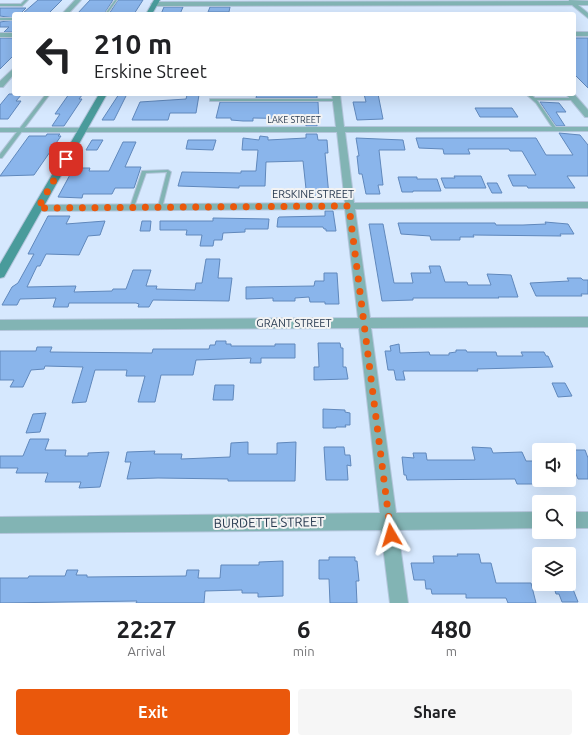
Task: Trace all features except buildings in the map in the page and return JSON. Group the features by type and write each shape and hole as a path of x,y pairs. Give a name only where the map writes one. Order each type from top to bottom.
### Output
{"street":[{"path":"67,12 78,0"},
{"path":"571,1 588,16"},
{"path":"150,12 155,2 325,4 571,1 588,3"},
{"path":"493,2 499,8"},
{"path":"576,34 588,34"},
{"path":"0,35 12,35"},
{"path":"0,85 12,72"},
{"path":"0,274 102,96"},
{"path":"572,96 588,116"},
{"path":"336,97 399,603"},
{"name":"LAKE STREET","path":"0,130 588,129"},
{"name":"ERSKINE STREET","path":"38,208 588,205"},
{"name":"GRANT STREET","path":"0,325 588,322"},
{"name":"BURDETTE STREET","path":"0,525 532,520"},
{"path":"576,520 588,520"}],"lane":[{"path":"0,5 22,5 27,0"},
{"path":"107,12 116,0"},
{"path":"0,19 12,19"},
{"path":"0,157 46,96"},
{"path":"530,96 555,129"},
{"path":"534,99 572,96"},
{"path":"211,100 336,97"},
{"path":"132,207 144,172 168,171 160,207"}],"route":[{"path":"66,159 38,208 349,206 391,535"}]}
